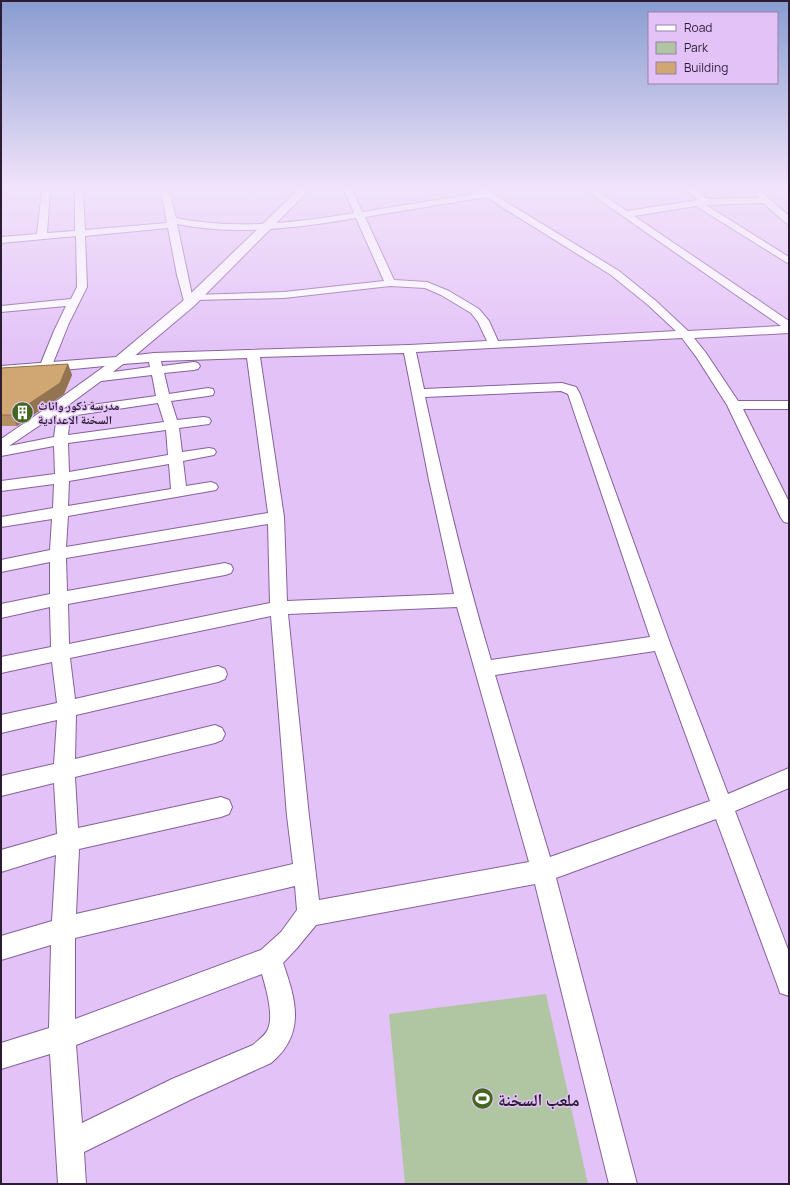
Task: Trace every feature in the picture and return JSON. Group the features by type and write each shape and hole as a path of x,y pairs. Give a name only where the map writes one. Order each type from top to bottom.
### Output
{"street":[{"path":"45,368 71,307 81,293 80,245"},
{"path":"176,245 181,275 193,300"},
{"path":"1,445 59,412 99,377 193,300 248,245"},
{"path":"374,245 390,283"},
{"path":"570,245 615,273 648,299 684,333 702,356 734,405 788,514"},
{"path":"670,245 789,327"},
{"path":"766,245 789,261"},
{"path":"193,300 284,295 390,283 427,285 461,302 475,311 483,321 494,344"},
{"path":"1,309 75,302"},
{"path":"99,377 156,363 253,354 409,349 789,327"},
{"path":"409,349 464,600 543,871 623,1184"},
{"path":"253,354 276,517 279,608 298,816 309,914"},
{"path":"1,371 120,361 207,364"},
{"path":"156,363 163,398 172,426 179,492"},
{"path":"418,393 562,387 570,390 574,394 661,643 789,984"},
{"path":"59,412 208,392"},
{"path":"734,405 789,405"},
{"path":"59,412 62,478 58,554 58,599 60,654 67,709 64,770 68,841 63,929 62,1038 72,1184"},
{"path":"1,452 61,440 204,421"},
{"path":"1,486 62,478 209,452"},
{"path":"1,522 211,486"},
{"path":"1,566 58,554 276,517"},
{"path":"1,611 58,599 225,569"},
{"path":"1,665 279,608 464,600"},
{"path":"484,669 661,643"},
{"path":"1,724 218,674"},
{"path":"1,786 215,734"},
{"path":"1,1056 62,1038 269,959 289,940 309,914 543,871 723,806 789,778"},
{"path":"1,861 68,841 221,807"},
{"path":"1,948 63,929 305,872"},
{"path":"69,1144 182,1089 262,1054 272,1046 278,1038 282,1011 281,998 269,959"}],"green space":[{"name":"ملعب السخنة","path":"546,994 588,1184 405,1184 389,1014"}],"building":[{"path":"68,364 60,383 12,415 1,415 1,368"}],"place":[{"name":"مدرسة ذكور واناث السخنة الاعدادية","path":"22,412"},
{"name":"ملعب السخنة","path":"483,1099"}]}
